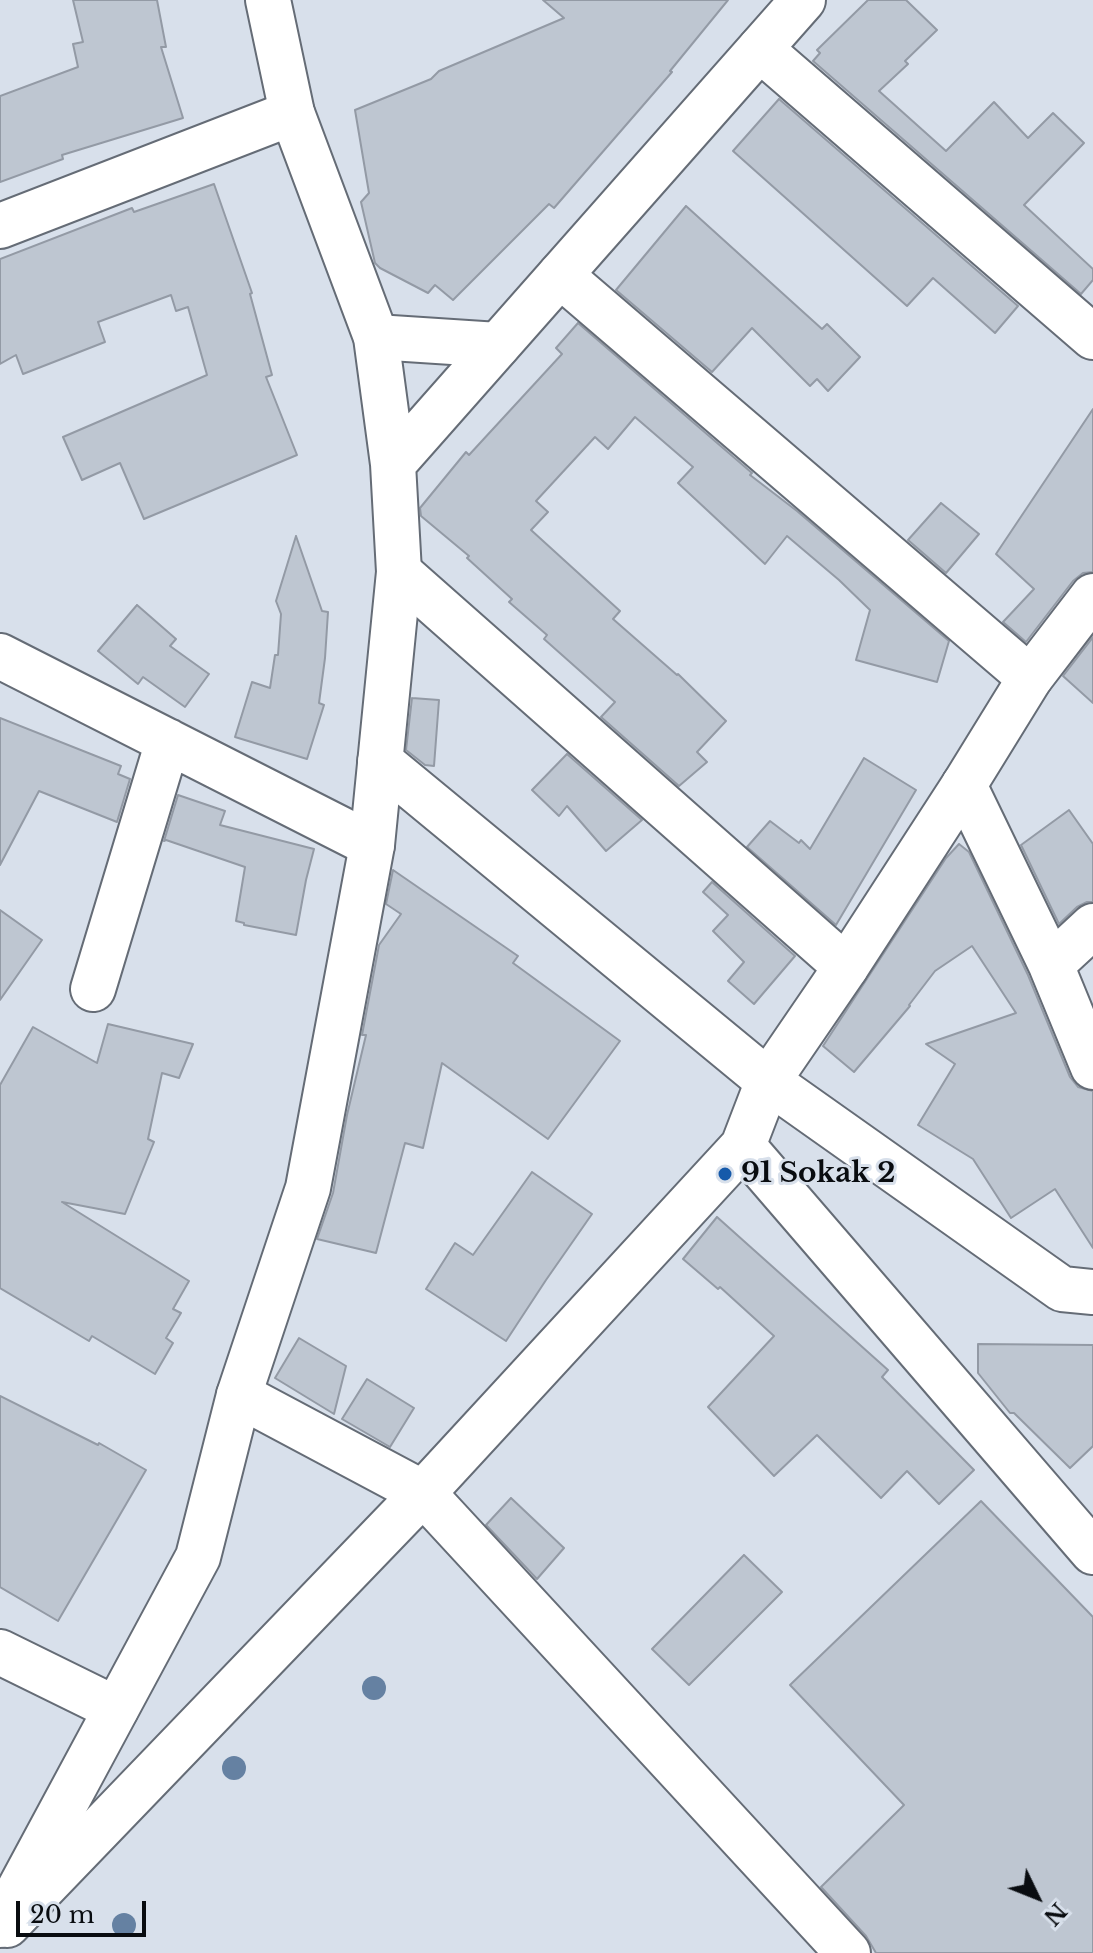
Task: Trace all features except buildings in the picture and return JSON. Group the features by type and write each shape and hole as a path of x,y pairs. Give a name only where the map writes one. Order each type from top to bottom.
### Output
{"street":[{"path":"0,1925 198,1557 239,1395 308,1188 372,845 399,572 393,464 376,337 292,113 268,0"},
{"path":"393,464 803,0"},
{"path":"760,49 1093,337"},
{"path":"0,226 292,113"},
{"path":"560,275 1030,678"},
{"path":"376,337 498,345"},
{"path":"399,572 846,967"},
{"path":"0,1933 423,1493 743,1146 768,1081 846,967 1030,678 1093,596"},
{"path":"0,656 372,845"},
{"path":"93,989 168,741"},
{"path":"380,761 768,1081 1062,1289 1093,1292"},
{"path":"964,785 1051,965 1093,1067"},
{"path":"1051,965 1093,926"},
{"path":"743,1146 1093,1552"},
{"path":"239,1395 423,1493 848,1953"},
{"path":"0,1652 116,1709"}],"place":[{"name":"91 Sokak 2","path":"725,1174"}]}
